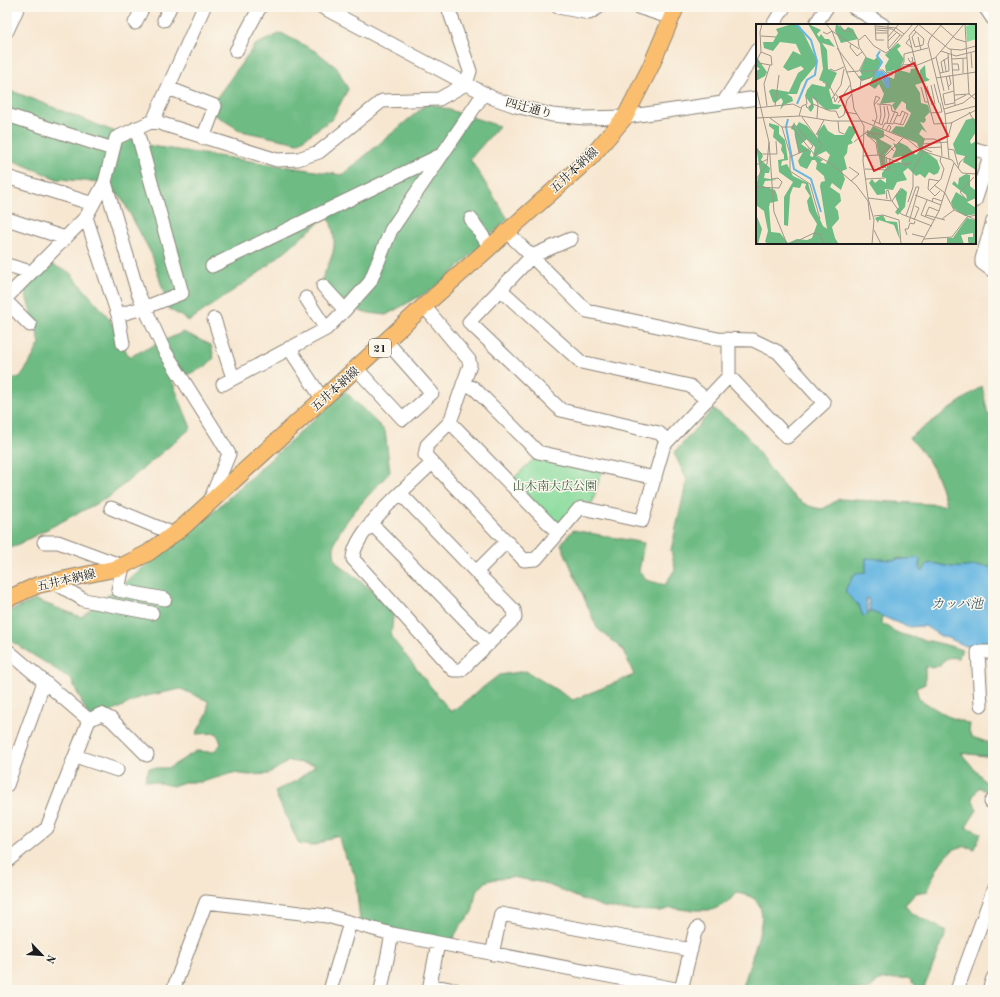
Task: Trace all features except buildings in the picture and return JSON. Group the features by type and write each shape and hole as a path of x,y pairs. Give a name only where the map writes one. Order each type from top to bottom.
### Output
{"main road":[{"name":"五井本納線","path":"7,599 38,585 123,566 148,553 174,534 387,342 424,306 591,157 625,117 650,68 674,12"}],"street":[{"path":"7,31 18,7"},
{"path":"136,23 143,7"},
{"path":"164,20 170,7"},
{"path":"153,121 204,7"},
{"path":"236,51 260,7"},
{"name":"四辻通り","path":"322,7 340,11 484,93 516,106 552,115 584,118 625,117 756,98"},
{"path":"7,297 86,217 105,182 116,138 136,128 153,121 276,160 298,160 319,152 382,101 440,99 466,84 470,71 448,7"},
{"path":"558,7 589,13 599,7"},
{"path":"638,7 674,12"},
{"path":"774,24 784,7"},
{"path":"816,24 827,7"},
{"path":"853,7 881,24"},
{"path":"985,7 993,19"},
{"path":"723,103 756,52"},
{"path":"168,88 215,106 203,138"},
{"path":"214,319 228,381 326,329 370,282 391,230 484,93"},
{"path":"7,115 113,149"},
{"path":"118,315 146,307 182,293 136,128"},
{"path":"976,149 992,153 976,198"},
{"path":"212,266 443,154"},
{"path":"7,177 93,204"},
{"path":"105,182 138,293 146,307 164,350 229,454 208,504"},
{"path":"86,217 118,315 123,344"},
{"path":"7,219 65,238"},
{"path":"471,219 490,247"},
{"path":"993,221 982,259 982,263 993,271"},
{"path":"507,232 587,311 718,339 752,340 778,352 824,403 787,437 729,376"},
{"path":"571,239 532,256 469,322 561,410 659,433 668,441"},
{"path":"7,265 31,272"},
{"path":"323,286 345,310"},
{"path":"500,289 581,362 690,386 707,400"},
{"path":"306,298 326,329"},
{"path":"7,302 30,325"},
{"path":"424,306 469,360 470,365 450,422 428,445 425,455 506,542 524,560 530,561 536,559 576,511 582,508 642,521 664,445 729,376 729,340"},
{"path":"356,369 403,419 432,393 387,342"},
{"path":"289,348 323,400"},
{"path":"463,384 474,388 538,452 655,478"},
{"path":"450,422 558,533"},
{"path":"401,494 514,610 516,615 515,618 489,644 461,670 452,670 353,559 353,551 371,523 432,463"},
{"path":"111,508 174,534"},
{"path":"371,523 489,644"},
{"path":"44,542 58,542 123,566 118,590 165,599"},
{"path":"476,572 506,542"},
{"path":"54,582 84,600 152,613"},
{"path":"7,650 89,720"},
{"path":"981,705 978,652 993,652"},
{"path":"7,785 44,682"},
{"path":"7,861 47,828 89,720 101,714 111,719 147,755"},
{"path":"75,756 117,770"},
{"path":"957,990 993,891"},
{"path":"173,990 206,902 327,916 392,934 681,990 698,928"},
{"path":"492,954 501,914 691,950"},
{"path":"330,990 350,923"},
{"path":"381,990 392,934"},
{"path":"438,943 430,988 455,990"},
{"path":"989,990 993,978"}],"green space":[{"path":"281,33 317,52 337,68 348,89 332,119 298,143 241,131 212,113 212,104 255,45"},
{"path":"7,89 151,146 342,175 428,103 499,126 470,159 508,219 440,285 386,315 362,312 333,296 320,283 331,257 334,243 334,235 328,215 260,272 189,321 169,309 152,255 121,197 100,182 57,179 7,158"},
{"path":"53,265 69,272 109,318 129,357 183,332 211,345 214,358 205,367 172,381 191,428 109,497 7,550 7,380 20,377 40,343 25,292 34,276"},
{"path":"982,386 988,415 993,415 993,568 983,566 949,567 936,564 927,564 923,571 919,568 920,563 900,558 893,560 866,559 866,572 853,575 846,593 859,606 863,616 868,611 882,615 881,623 898,633 948,645 962,650 958,658 948,658 940,666 925,667 925,684 916,688 919,699 947,716 970,724 969,732 972,737 993,744 993,757 961,753 993,791 987,792 979,787 972,798 977,810 966,827 981,833 975,849 966,847 957,848 950,852 944,858 934,874 928,891 916,893 905,905 911,913 947,931 923,990 917,990 916,986 908,978 879,980 868,990 742,990 759,932 762,914 760,906 755,900 748,895 736,893 727,903 712,910 672,908 660,911 623,910 604,907 544,883 512,877 487,881 476,892 472,913 461,925 450,943 360,921 355,875 342,849 339,837 334,836 311,846 299,844 275,791 296,781 316,765 289,761 268,774 249,775 233,773 202,782 184,782 173,786 145,780 149,768 169,768 196,751 213,752 221,744 217,733 196,734 208,712 208,701 181,689 141,697 91,722 71,679 11,641 7,643 7,612 36,600 81,617 213,512 345,391 385,431 390,472 359,506 338,534 334,548 335,555 337,563 394,607 391,637 451,712 499,675 526,671 573,700 634,675 623,650 597,628 561,544 573,530 644,543 639,571 646,580 665,585 675,569 671,550 687,480 674,453 713,409 745,434 778,480 788,491 799,500 810,506 823,509 839,499 946,505 941,487 933,469 923,452 909,438"},
{"name":"山木南大広公園","path":"537,456 602,470 592,504 578,501 561,522 553,523 513,479"}],"water":[{"name":"カッパ池","path":"866,558 893,560 917,558 920,559 919,568 923,571 927,564 936,564 949,567 983,566 993,568 993,646 966,646 942,637 925,626 907,627 870,611 868,598 866,599 868,615 863,616 859,606 846,593 846,588 856,573 866,572"}]}
